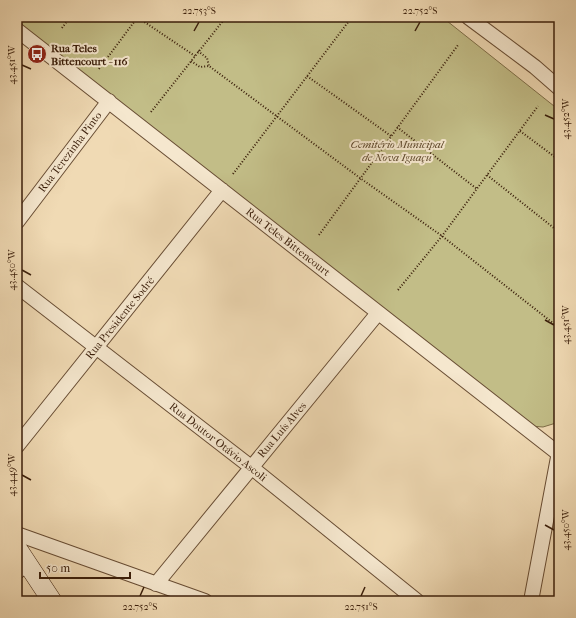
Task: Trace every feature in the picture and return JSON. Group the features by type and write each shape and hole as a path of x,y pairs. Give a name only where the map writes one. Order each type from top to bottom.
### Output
{"main road":[{"path":"17,548 22,568 52,601"}],"street":[{"path":"468,17 529,62 559,88"},
{"name":"Rua Teles Bittencourt","path":"17,30 559,453"},
{"name":"Rua Terezinha Pinto","path":"17,222 108,101"},
{"name":"Rua Presidente Sodré","path":"17,446 222,190"},
{"name":"Rua Doutor Otávio Ascoli","path":"17,286 251,467 417,601"},
{"name":"Rua Luís Alves","path":"156,584 378,313"},
{"path":"532,601 559,453"},
{"path":"17,534 205,601"}],"path":[{"path":"62,28 70,17"},
{"path":"99,69 137,17 195,56"},
{"path":"151,112 226,17"},
{"path":"324,17 330,21"},
{"path":"233,174 352,17"},
{"path":"319,235 458,45"},
{"path":"198,51 207,58 209,66 360,178 442,236 558,327"},
{"path":"191,61 200,67 209,66"},
{"path":"308,76 391,136"},
{"path":"398,290 442,236 538,106"},
{"path":"397,127 477,189"},
{"path":"520,131 559,160"},
{"path":"487,175 559,232"}],"green space":[{"name":"Cemitério Municipal de Nova Iguaçu","path":"17,17 442,17 559,110 559,416 556,423 543,427 530,426 17,21"}],"place":[{"name":"Rua Teles Bittencourt - 116","path":"37,54"}]}
